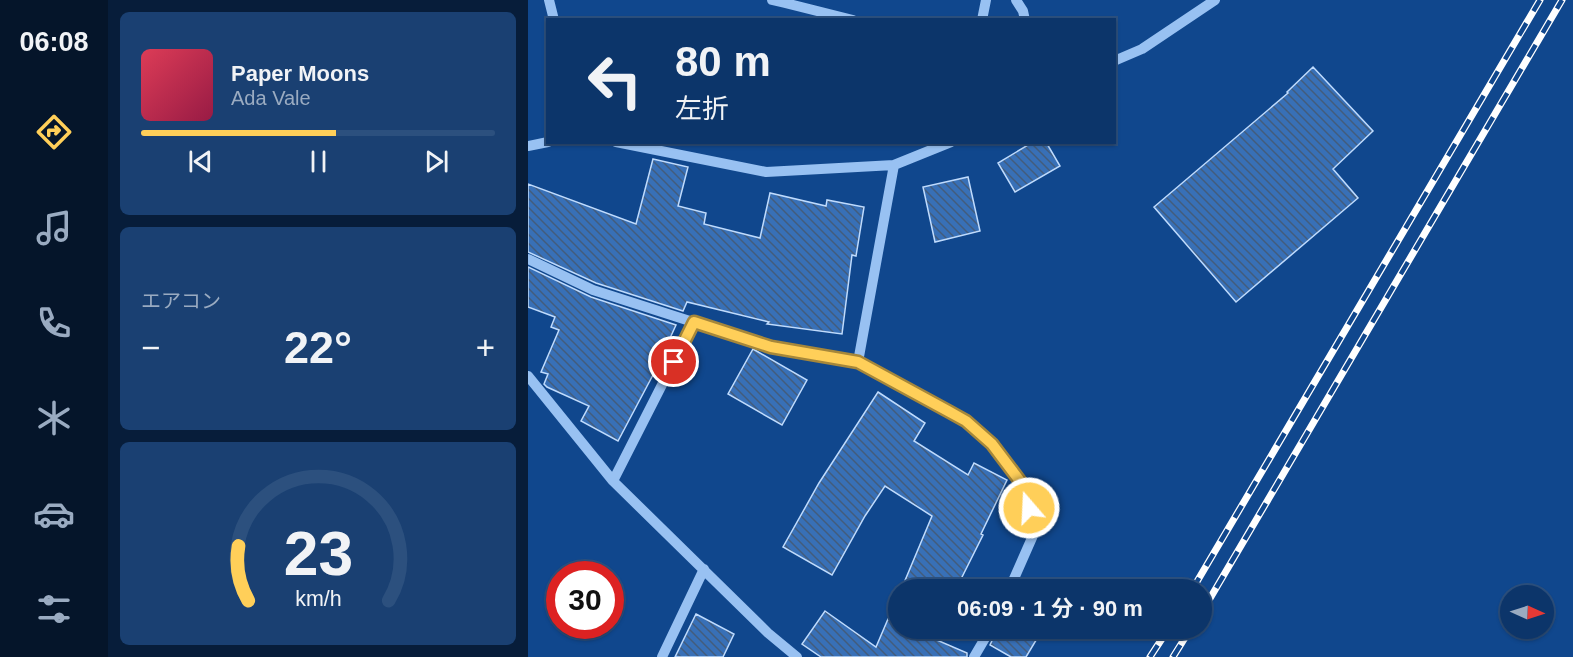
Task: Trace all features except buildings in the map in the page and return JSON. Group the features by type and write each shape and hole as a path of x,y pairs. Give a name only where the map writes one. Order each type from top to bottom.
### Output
{"street":[{"path":"549,0 554,18"},
{"path":"772,0 846,18"},
{"path":"982,18 986,0"},
{"path":"1016,0 1025,18"},
{"path":"1116,60 1142,49 1215,0"},
{"path":"528,146 546,142"},
{"path":"626,144 766,172 894,165 946,144"},
{"path":"858,362 894,165"},
{"path":"528,259 593,290 771,347 858,362 966,421 992,444 1023,485 1035,531 1014,579"},
{"path":"614,481 694,322"},
{"path":"528,376 614,481 768,633 797,657"},
{"path":"662,657 704,569"},
{"path":"974,657 985,639"}],"railway":[{"path":"1198,579 1540,0"},
{"path":"1212,595 1562,0"},
{"path":"1150,657 1162,639"},
{"path":"1173,657 1184,639"}],"route":[{"path":"674,362 694,322 771,347 858,362 966,421 992,444 1023,485 1029,508"}]}
